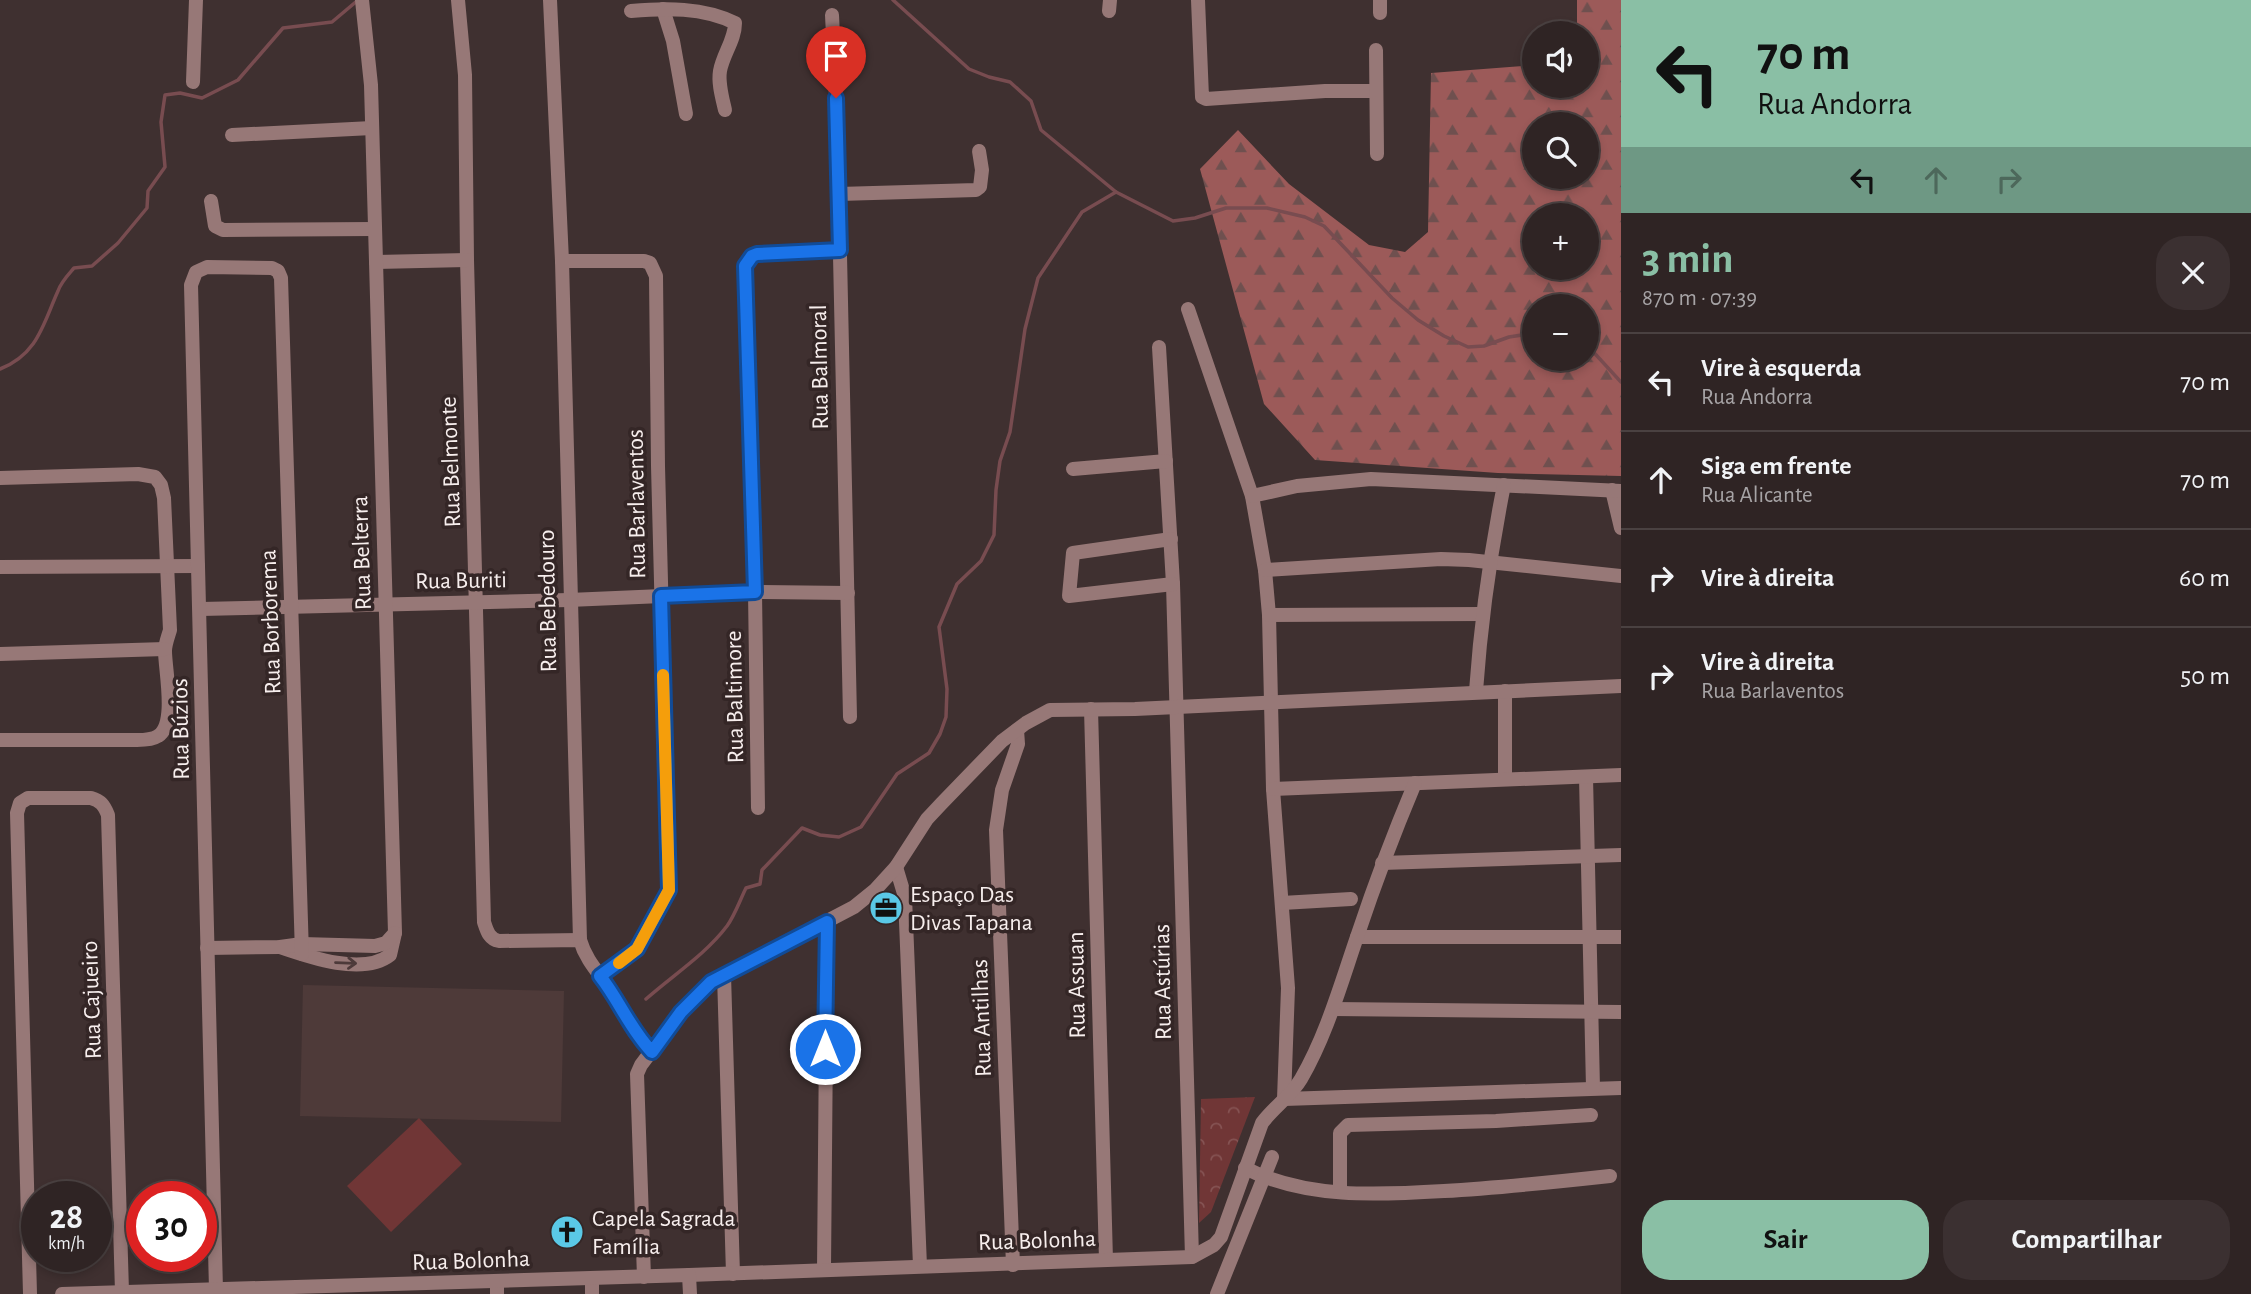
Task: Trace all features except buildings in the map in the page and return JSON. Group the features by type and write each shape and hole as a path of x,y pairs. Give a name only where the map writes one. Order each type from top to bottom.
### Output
{"street":[{"path":"192,82 196,0"},
{"name":"Rua Belterra","path":"302,949 375,946 386,943 396,933 371,85 362,0"},
{"name":"Rua Belmonte","path":"458,0 466,75 467,260 484,922 490,936 499,942 580,940"},
{"name":"Rua Bebedouro","path":"550,0 562,261 580,940"},
{"path":"1198,0 1202,97 1206,99 1325,91 1376,92"},
{"path":"663,9 673,40 686,114"},
{"path":"631,11 691,10 733,21 736,26 720,68 725,110"},
{"name":"Rua Balmoral","path":"832,15 839,194 850,717"},
{"path":"1376,50 1377,154"},
{"path":"232,135 372,128"},
{"path":"839,194 976,190 982,170 979,151"},
{"path":"212,209 215,226 222,230 374,229"},
{"name":"Rua Baltimore","path":"758,808 755,592 745,266 752,256 757,254 840,250"},
{"path":"376,262 467,260"},
{"name":"Rua Barlaventos","path":"562,261 644,261 650,263 656,276 669,890 637,949 600,976"},
{"name":"Rua Búzios","path":"216,1290 192,278 201,268 207,267 272,268 280,274 281,288"},
{"name":"Rua Borborema","path":"281,288 302,949"},
{"path":"1188,309 1252,496 1265,570 1269,615 1273,789 1288,988 1284,1099"},
{"name":"Rua Astúrias","path":"1159,347 1178,706 1192,1257"},
{"path":"1073,469 1166,461"},
{"path":"0,478 138,474 155,477 161,485 170,630 165,649 169,687 165,723 157,737 137,740 0,740"},
{"path":"1252,496 1297,486 1371,479 1617,490 1621,528"},
{"path":"1476,691 1489,562 1504,485"},
{"path":"1171,539 1071,554 1069,596 1173,584"},
{"path":"1265,570 1441,559 1621,576"},
{"path":"0,567 198,566"},
{"name":"Rua Buriti","path":"201,609 569,600 755,592 848,593"},
{"path":"1269,615 1482,614"},
{"path":"0,654 165,649"},
{"path":"643,1277 637,1074 652,1052 681,1012 711,982 827,922 865,898 896,867 927,819 1002,741 1027,723 1050,710 1621,686"},
{"path":"1504,691 1505,779"},
{"name":"Rua Assuan","path":"1091,709 1106,1260"},
{"name":"Rua Antilhas","path":"1013,1265 996,830 1002,790 1027,723"},
{"path":"1273,789 1621,775"},
{"path":"1586,777 1593,1088"},
{"path":"1415,783 1382,863 1333,1009 1300,1080 1262,1123 1245,1168 1264,1178 1287,1185 1357,1194 1504,1188 1610,1176"},
{"name":"Rua Cajueiro","path":"30,1294 17,813 20,803 28,799 91,798 99,800 108,815 122,1292"},
{"path":"1382,863 1621,855"},
{"path":"896,867 905,897 920,1266"},
{"path":"1282,903 1351,899"},
{"path":"824,1270 827,922"},
{"path":"1357,937 1621,937"},
{"path":"580,940 588,961 628,1017 638,1037 652,1052"},
{"path":"207,948 302,949"},
{"path":"724,975 733,1274"},
{"path":"1333,1009 1593,1014 1621,1012"},
{"path":"1284,1099 1621,1088"},
{"path":"1340,1192 1340,1133 1348,1125 1591,1115"},
{"path":"1217,1294 1272,1157"},
{"name":"Rua Bolonha","path":"62,1294 497,1288 592,1279 1192,1257 1214,1245 1221,1237 1245,1168"},
{"path":"689,1275 690,1294"},
{"path":"592,1279 592,1294"}],"shaded area":[{"path":"303,985 564,991 561,1122 300,1116"}],"green space":[{"path":"1577,0 1621,0 1621,476 1498,473 1315,460 1264,404 1200,169 1238,130 1289,184 1369,245 1405,252 1428,232 1431,73 1522,66 1522,98 1599,98 1599,21 1577,21"},
{"path":"1255,1097 1211,1212 1199,1223 1201,1099"},
{"path":"419,1118 462,1164 391,1232 347,1186"}],"waterway":[{"path":"893,0 969,69 1010,82 1031,101 1041,130 1116,192 1173,221 1195,218 1226,208 1267,208 1305,217 1324,226 1392,298 1418,320 1444,336 1468,347 1484,346 1522,335"},
{"path":"0,369 23,355 38,337 61,285 74,268 92,266 118,243 147,208 148,191 165,167 161,122 165,95 180,93 202,98 238,80 283,28 332,22 357,1"},
{"path":"646,999 699,956 718,936 727,926 746,888 760,884 762,870 802,828 820,835 839,837 861,827 897,774 929,753 946,717 947,689 939,627 957,584 981,561 994,535 1000,461 1010,432 1025,329 1038,278 1082,212 1116,192"},
{"path":"1599,358 1621,382"}],"slow traffic":[{"path":"619,963 637,949 669,890 663,675"}],"place":[{"name":"Espaço Das Divas Tapana","path":"886,908"},
{"name":"Capela Sagrada Família","path":"567,1232"}],"route":[{"path":"825,1049 827,922 711,982 681,1012 652,1052 638,1037 600,976 637,949 669,890 661,596 755,592 745,266 747,261 757,254 840,250 836,98"}]}
